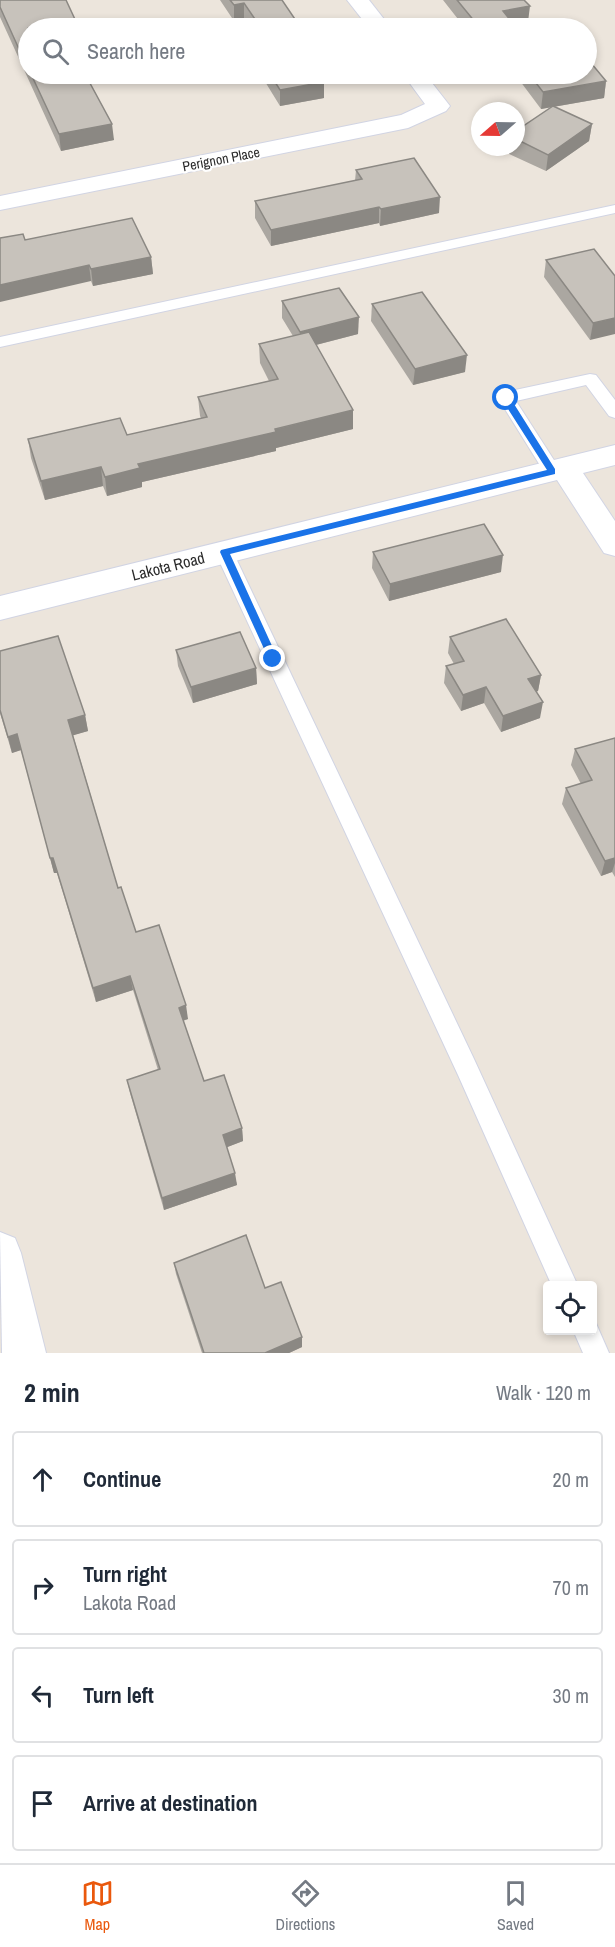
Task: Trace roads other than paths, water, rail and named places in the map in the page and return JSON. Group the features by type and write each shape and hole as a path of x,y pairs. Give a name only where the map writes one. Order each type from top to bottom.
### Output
{"street":[{"path":"358,0 372,18"},
{"name":"Perignon Place","path":"0,203 408,121 438,106 422,84"},
{"name":"Lakota Road","path":"0,608 615,454"},
{"path":"558,470 615,545"},
{"path":"0,1253 24,1353"}],"lane":[{"path":"0,342 615,209"},
{"path":"558,470 506,398 590,379 615,412"},
{"path":"224,552 461,1056 563,1281"},
{"path":"588,1335 596,1353"}]}
